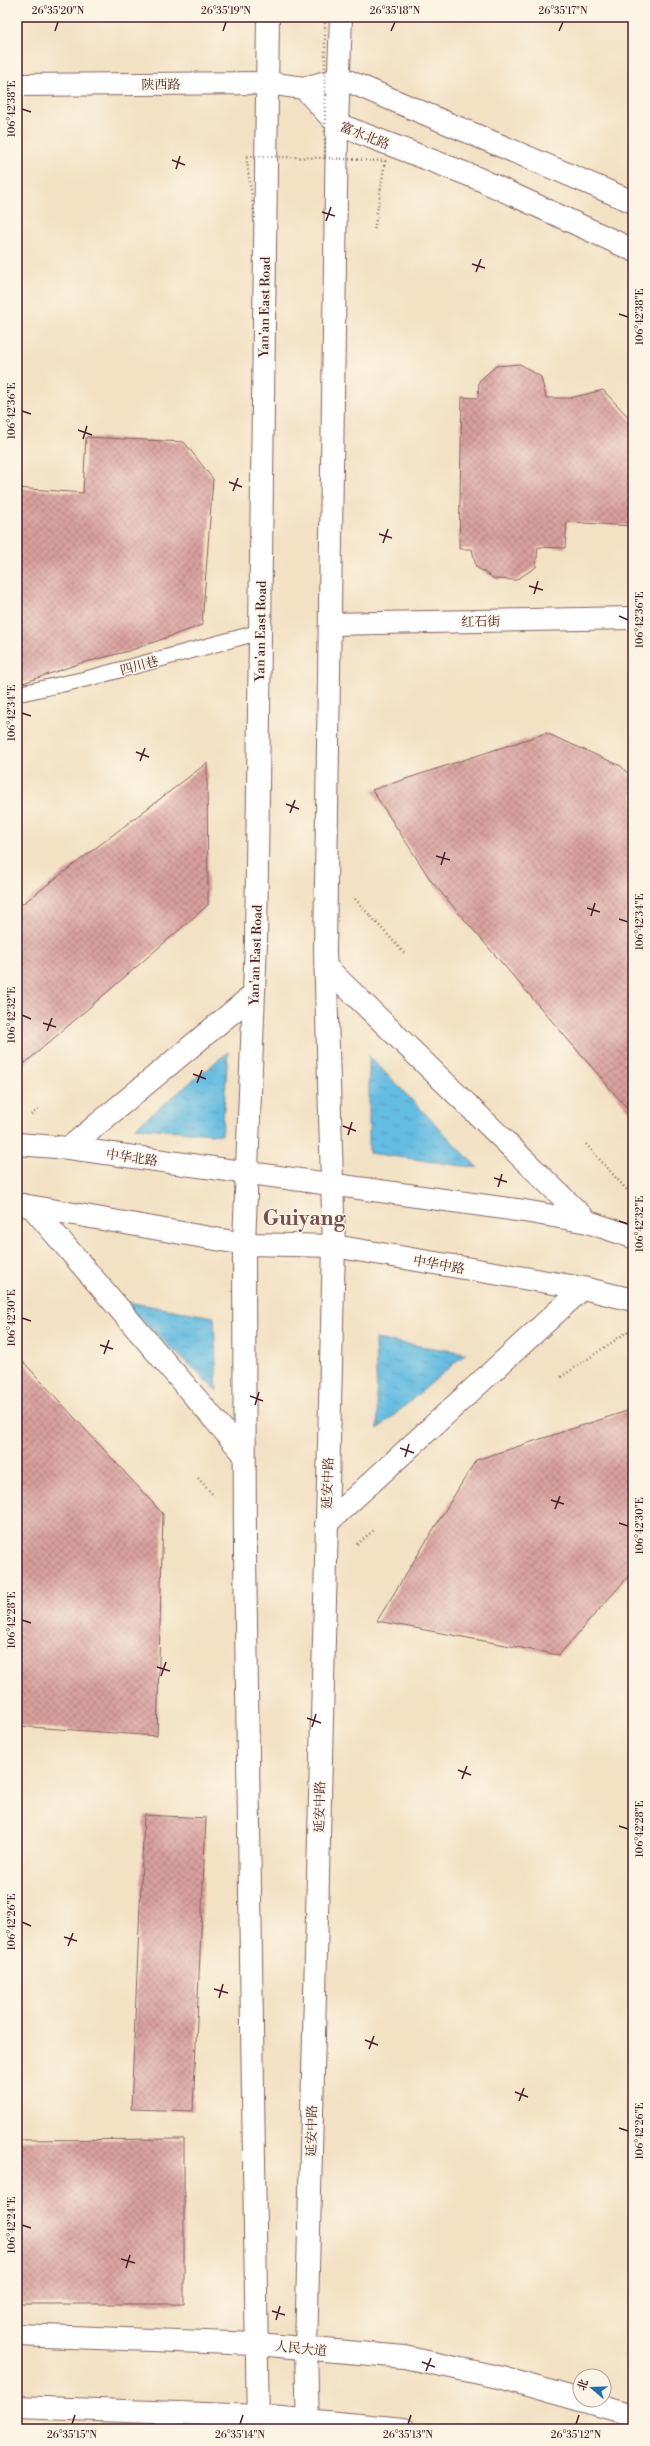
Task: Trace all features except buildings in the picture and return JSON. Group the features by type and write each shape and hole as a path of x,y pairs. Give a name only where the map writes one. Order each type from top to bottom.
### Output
{"main road":[{"name":"Yan'an East Road","path":"244,1244 254,994 268,17"},
{"path":"331,1185 327,968 325,950 337,124 340,78 341,17"},
{"path":"304,88 340,78 633,202"},
{"name":"陕西路","path":"17,86 267,83 304,88"},
{"name":"富水北路","path":"304,88 337,124 477,178 633,250"},
{"name":"红石街","path":"330,624 633,618"},
{"path":"327,968 588,1222"},
{"path":"69,1148 254,994"},
{"name":"中华北路","path":"17,1144 69,1148 246,1174"},
{"path":"246,1174 524,1211 588,1222 633,1237"},
{"name":"延安中路","path":"308,2425 306,2350 334,1246 331,1185"},
{"path":"24,1205 244,1244 244,1454 258,2422"},
{"path":"24,1205 244,1454"},
{"name":"中华中路","path":"244,1244 334,1246 583,1288 633,1300"},
{"path":"326,1524 583,1288"},
{"name":"人民大道","path":"17,2335 258,2344 306,2350 404,2357 503,2378 572,2398"},
{"path":"17,2407 308,2425 404,2429"},
{"name":"人民大道","path":"608,2408 633,2415"}],"lane":[{"name":"四川巷","path":"17,694 90,678 260,632"}],"path":[{"path":"325,17 325,158"},
{"path":"255,218 246,156 384,161 374,232"},
{"path":"326,868 405,954"},
{"path":"586,1144 633,1197"},
{"path":"17,1294 20,1297"},
{"path":"561,1377 633,1328"}],"water":[{"path":"228,1052 222,1135 136,1127"},
{"path":"369,1056 478,1168 369,1153"},
{"path":"121,1301 214,1317 217,1391"},
{"path":"375,1339 466,1353 378,1429"}],"district":[{"name":"Guiyang","path":"304,1218"}]}
